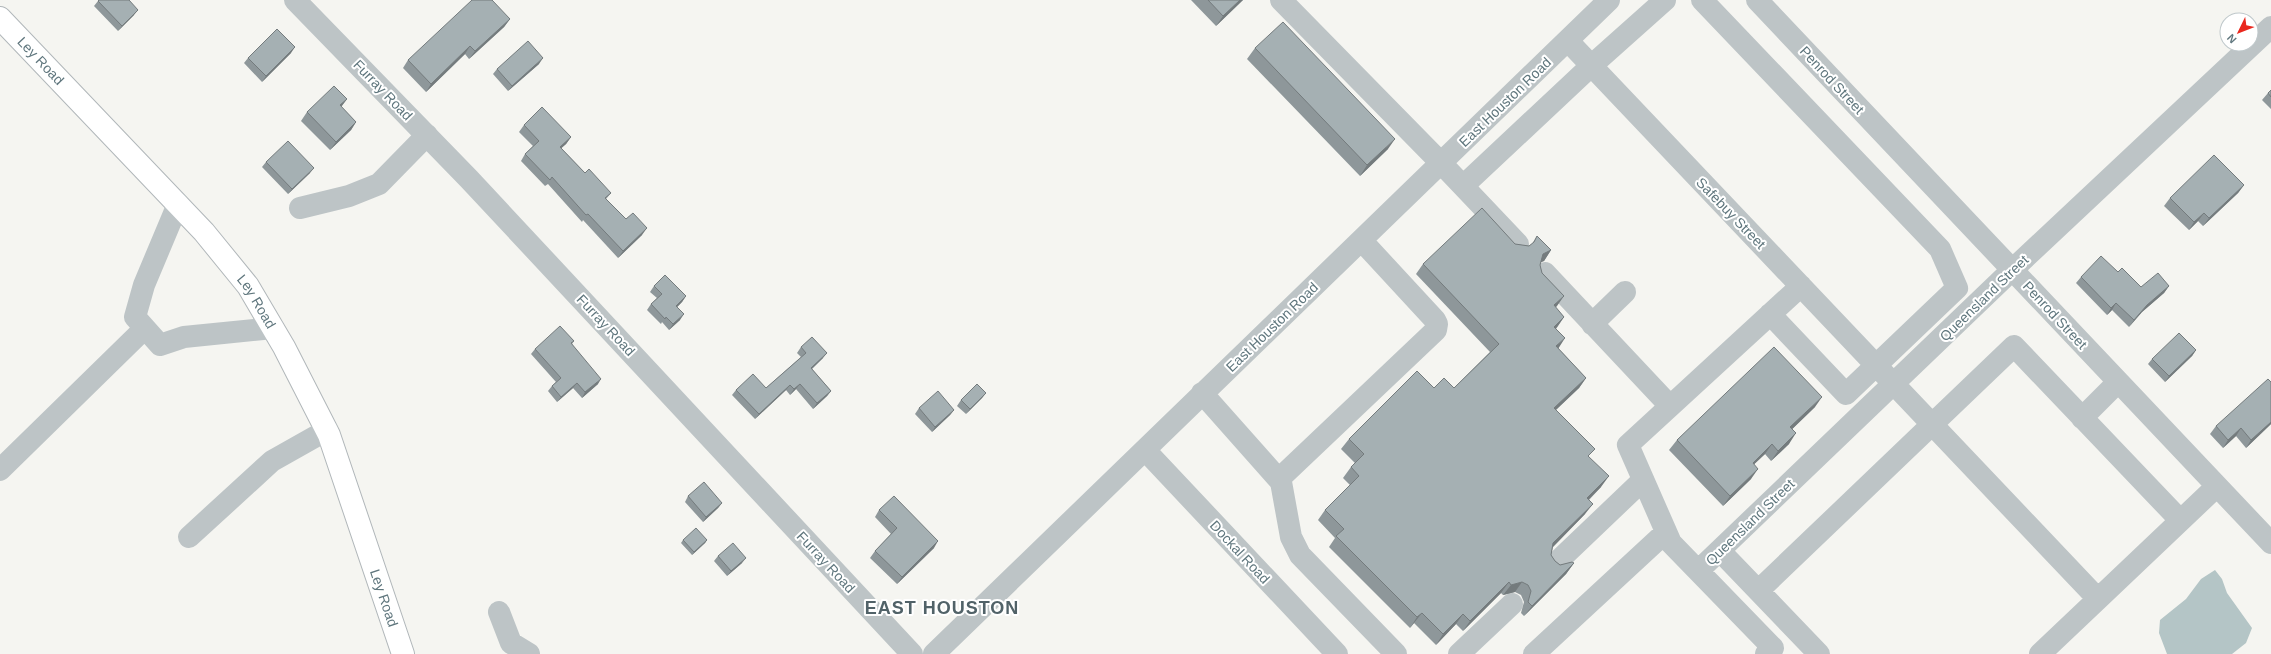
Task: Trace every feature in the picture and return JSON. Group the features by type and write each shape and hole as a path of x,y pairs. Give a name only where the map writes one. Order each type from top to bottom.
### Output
{"main road":[{"name":"Ley Road","path":"0,18 204,232 248,286 273,328 326,430 403,654"}],"street":[{"name":"Furray Road","path":"295,0 427,135 912,654"},
{"path":"1281,0 1442,164 1518,244"},
{"name":"East Houston Road","path":"934,654 1610,0"},
{"path":"1702,0 1940,249 1957,288 1846,394 1770,314"},
{"name":"Penrod Street","path":"1757,0 2271,543"},
{"path":"1463,186 1591,66 1655,3"},
{"name":"Queensland Street","path":"1698,572 1896,384 2012,270 2271,27"},
{"name":"Safebuy Street","path":"1568,41 1877,364 2098,598"},
{"path":"1506,102 1528,125"},
{"path":"300,208 350,196 379,184 427,135"},
{"path":"178,204 144,285 135,317 144,329 160,345 184,337 273,328"},
{"path":"1279,479 1436,330 1437,324 1435,320 1362,241"},
{"path":"1545,273 1670,406"},
{"path":"1766,654 1772,648 1671,543 1628,445 1801,286"},
{"path":"1592,324 1625,292"},
{"path":"0,470 144,329"},
{"path":"1758,590 1934,424 2014,346 2180,520"},
{"path":"2082,418 2118,382"},
{"path":"1202,394 1279,479 1284,493 1291,537 1300,555 1396,654"},
{"path":"189,537 272,462 326,430"},
{"name":"Dockal Road","path":"1145,450 1336,654"},
{"path":"1556,563 1644,480"},
{"path":"2040,654 2217,486"},
{"path":"1534,654 1666,532"},
{"path":"1720,551 1818,654"},
{"path":"1459,654 1512,604"},
{"path":"499,612 511,643 529,654"}],"shaded area":[{"path":"2215,570 2222,579 2227,593 2252,628 2246,643 2232,654 2167,654 2159,633 2160,620 2186,599 2201,579"}],"building":[{"path":"129,0 138,10 122,26 98,1"},
{"path":"472,0 492,0 510,19 475,51 470,46 431,84 408,60"},
{"path":"1208,0 1240,0 1223,16"},
{"path":"1283,22 1395,139 1367,165 1255,48"},
{"path":"277,29 295,47 266,76 248,58"},
{"path":"528,41 543,58 512,86 497,69"},
{"path":"334,86 347,99 340,105 356,122 336,142 307,112"},
{"path":"2271,90 2271,97 2268,93"},
{"path":"542,107 571,137 560,147 585,173 589,169 611,193 605,198 626,219 633,213 647,228 623,251 588,214 586,215 552,177 550,180 525,154 539,141 524,125"},
{"path":"288,141 314,168 292,189 266,162"},
{"path":"2214,155 2244,185 2209,218 2204,213 2194,222 2170,198"},
{"path":"1482,208 1515,244 1529,246 1534,242 1537,236 1551,250 1543,254 1540,265 1542,273 1564,296 1554,305 1564,317 1554,327 1565,338 1556,346 1586,378 1554,408 1595,449 1588,456 1609,476 1587,498 1593,504 1553,543 1551,555 1555,561 1560,565 1572,562 1574,563 1532,606 1528,602 1531,591 1528,585 1522,582 1511,585 1509,582 1470,621 1463,614 1443,634 1422,613 1417,617 1336,536 1344,529 1325,510 1359,476 1351,467 1364,454 1349,439 1417,371 1434,388 1444,378 1454,388 1499,344 1423,264"},
{"path":"2101,256 2118,272 2122,268 2141,287 2158,273 2169,286 2147,305 2134,320 2116,303 2111,308 2081,277"},
{"path":"665,275 686,296 676,306 684,314 673,324 666,317 665,319 651,304 662,294 654,286"},
{"path":"560,326 574,341 571,343 601,379 585,392 577,383 561,397 552,386 561,378 535,349"},
{"path":"2179,333 2196,350 2169,376 2152,359"},
{"path":"812,337 827,353 811,368 831,391 817,403 800,384 794,389 790,385 759,414 736,390 753,374 766,388 806,353 801,347"},
{"path":"1774,347 1822,397 1790,427 1796,433 1778,451 1772,444 1753,463 1758,469 1730,496 1677,440"},
{"path":"2268,379 2271,382 2271,422 2251,440 2241,428 2228,440 2216,426"},
{"path":"977,384 986,393 970,409 961,400"},
{"path":"938,391 954,410 935,427 919,408"},
{"path":"704,482 722,503 706,517 688,496"},
{"path":"894,496 938,541 902,577 875,551 897,528 879,510"},
{"path":"696,528 707,540 694,552 683,540"},
{"path":"733,543 746,558 731,571 718,556"}],"district":[{"name":"EAST HOUSTON","path":"942,608"}]}
